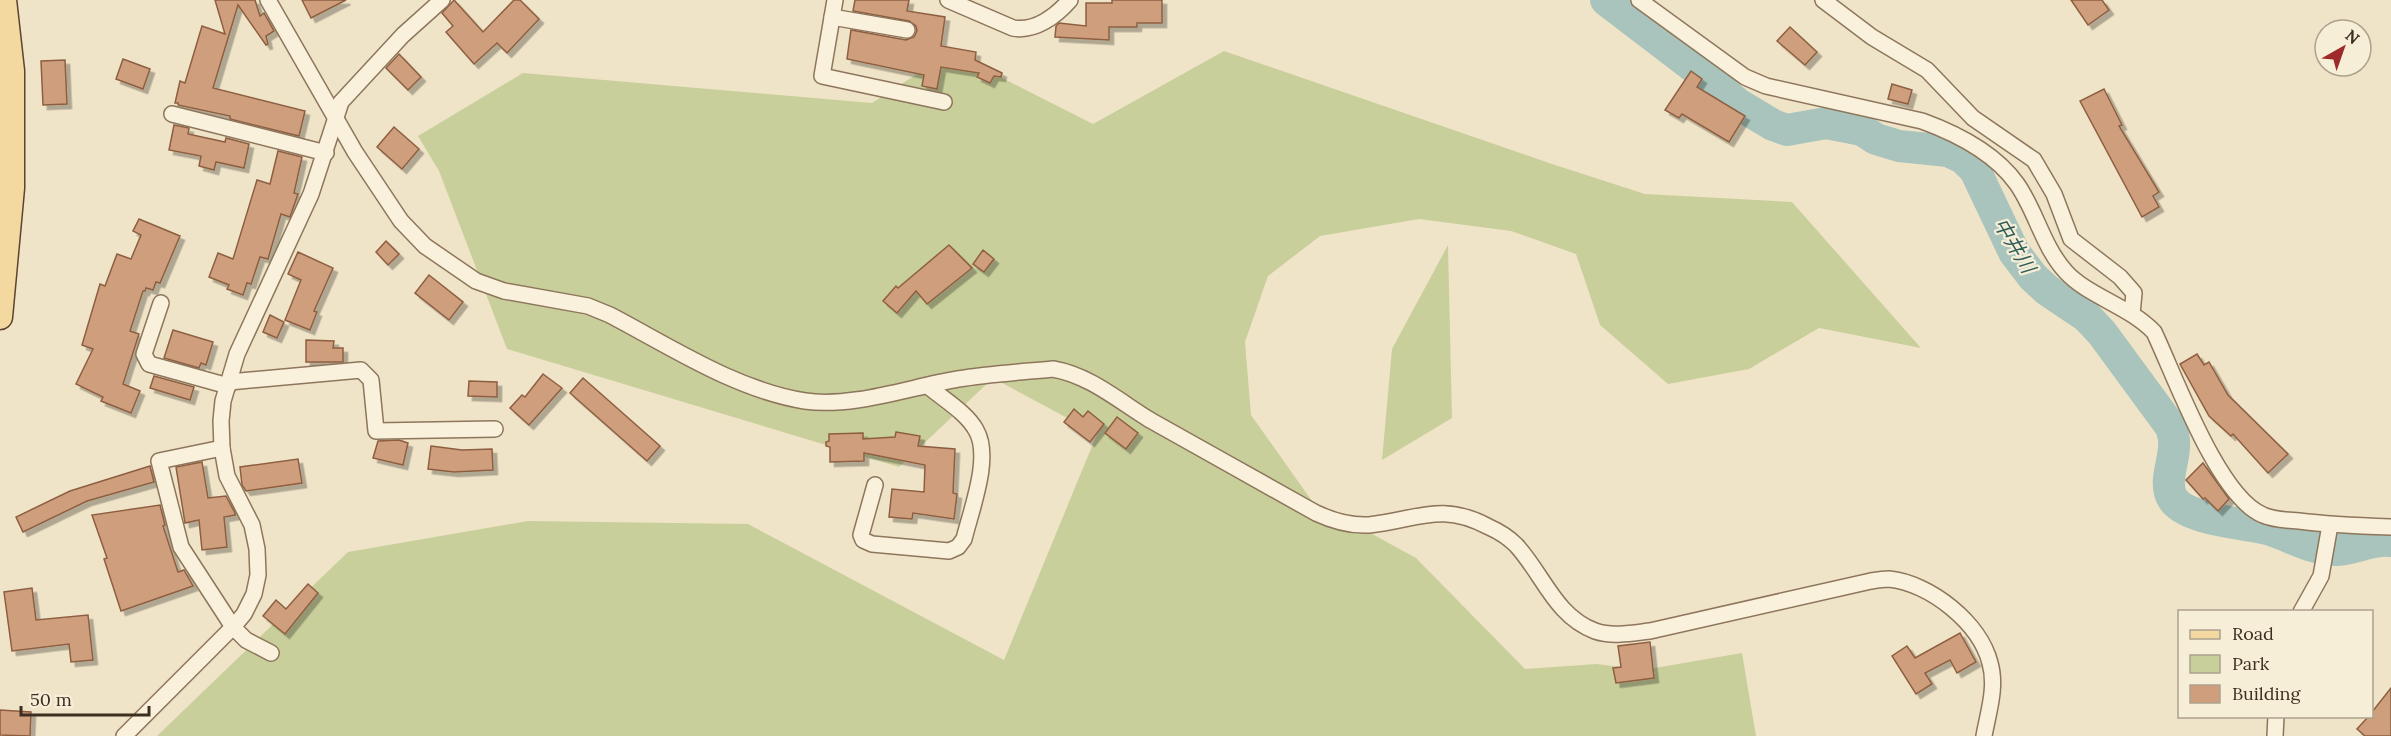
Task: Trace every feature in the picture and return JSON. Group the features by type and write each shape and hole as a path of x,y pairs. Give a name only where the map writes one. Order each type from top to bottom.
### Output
{"main road":[{"path":"0,317 12,188 12,71 4,0"}],"street":[{"path":"268,0 336,120 401,221 425,246 476,281 504,291 588,306 610,315 743,384 806,401 833,402 927,387 957,379 1053,369 1067,371 1316,513 1338,523 1368,525 1429,512 1458,514 1489,526 1514,543 1556,603 1575,619 1596,632 1624,634 1650,631 1871,581 1888,579 1909,584 1952,607 1982,644 1990,662 1993,681 1984,736"},
{"path":"124,736 233,627 244,614 254,594 258,575 257,549 252,525 227,476 222,448 221,421 237,354 311,194 341,102 397,41 442,0"},
{"path":"835,0 822,76 944,102"},
{"path":"948,0 1013,28 1023,29 1041,23 1070,0"},
{"path":"1639,0 1659,6 1745,77 1766,86 1922,121 1941,128 1982,151 2002,167 2017,184 2055,256 2067,273 2142,319 2154,332 2218,468 2242,500 2260,514 2329,531 2391,527"},
{"path":"1823,0 1872,37 1927,70 1973,118 2034,160 2054,194 2071,239 2120,277 2134,293 2132,314"},
{"path":"832,17 907,30"},
{"path":"172,114 326,153"},
{"path":"161,303 144,354 149,364 228,384 361,370 371,380 376,431 495,429"},
{"path":"875,485 861,535 863,540 872,544 949,551 958,547 964,539 982,463 981,441 976,429 966,417 927,387"},
{"path":"222,448 159,461 181,547 233,627 246,640 272,653"},
{"path":"2302,610 2321,576 2329,531"},
{"path":"2275,736 2276,718"}],"green space":[{"path":"1224,51 1645,194 1792,202 1921,348 1819,328 1749,369 1668,384 1600,325 1576,254 1511,231 1419,219 1320,236 1268,276 1245,342 1251,415 1312,501 1416,558 1525,669 1597,664 1643,670 1742,653 1756,736 157,736 348,552 528,521 748,524 1004,660 1097,434 993,378 899,467 507,349 439,171 418,136 523,73 872,103 951,52 1093,124"},
{"path":"1448,245 1452,418 1382,460 1392,349"}],"building":[{"path":"215,0 255,0 260,16 264,13 274,31 266,36 268,44 266,45 238,5 213,88 305,111 299,136 175,103 180,81 185,83 202,26 225,34"},
{"path":"302,0 346,0 311,18"},
{"path":"454,0 483,32 514,0 520,0 539,19 507,53 497,43 474,64 446,32 453,26 442,13"},
{"path":"855,0 909,0 907,11 945,17 941,46 976,52 975,60 1002,73 1001,77 994,76 990,83 977,77 979,73 941,67 937,89 922,86 924,75 847,59 851,30 906,40 914,37 917,31 916,26 909,21 853,11"},
{"path":"1112,0 1162,0 1162,23 1137,23 1137,27 1109,27 1109,40 1055,37 1056,26 1059,23 1086,26 1086,3 1112,3"},
{"path":"2071,0 2102,0 2109,10 2088,25"},
{"path":"1790,27 1817,52 1805,65 1777,41"},
{"path":"399,54 421,77 408,90 386,68"},
{"path":"123,59 150,69 143,89 116,79"},
{"path":"65,60 67,104 43,105 41,61"},
{"path":"1691,71 1702,79 1697,87 1745,116 1729,142 1682,114 1679,118 1665,110"},
{"path":"1892,84 1912,90 1908,104 1888,99"},
{"path":"2104,89 2122,125 2119,126 2159,192 2153,196 2159,207 2142,217 2080,101"},
{"path":"174,125 189,128 188,134 225,142 226,138 249,144 244,168 216,162 214,170 199,166 201,156 169,150"},
{"path":"394,127 419,149 402,169 377,147"},
{"path":"278,151 302,157 294,193 298,194 290,217 281,214 268,259 260,257 251,284 247,283 243,295 227,289 229,285 209,277 218,253 233,259 257,180 270,184"},
{"path":"139,219 180,236 160,283 156,282 153,290 146,288 143,291 130,331 139,334 123,384 140,391 131,413 101,401 103,397 76,384 93,349 82,345 100,284 105,286 117,254 131,259 141,235 133,231"},
{"path":"386,241 399,254 388,265 376,252"},
{"path":"949,245 972,268 927,304 916,291 897,313 883,301 896,286 898,288"},
{"path":"983,250 994,259 984,272 973,264"},
{"path":"298,252 333,268 314,311 317,312 310,330 285,320 301,280 288,274"},
{"path":"429,275 463,302 449,320 415,293"},
{"path":"270,315 284,322 277,338 263,332"},
{"path":"173,330 213,342 206,365 201,363 199,368 164,358"},
{"path":"306,340 334,341 333,348 343,348 343,362 306,362"},
{"path":"2197,354 2204,365 2209,362 2228,395 2288,454 2268,473 2233,434 2231,436 2209,416 2180,364"},
{"path":"543,374 562,388 529,425 510,408 522,395 525,397"},
{"path":"154,376 194,387 190,400 150,388"},
{"path":"583,378 660,446 647,461 570,393"},
{"path":"469,381 497,382 497,397 468,396"},
{"path":"1074,409 1083,417 1088,411 1104,424 1090,442 1064,422"},
{"path":"1117,417 1138,433 1126,449 1105,433"},
{"path":"896,432 920,436 918,446 955,449 953,493 957,494 954,519 913,513 912,519 889,517 892,489 924,492 925,465 864,453 864,461 830,462 830,447 826,446 829,434 863,433 863,439 895,437"},
{"path":"399,440 408,443 403,465 373,458 378,441"},
{"path":"431,446 462,450 492,449 493,470 454,472 428,469"},
{"path":"298,459 302,483 246,491 242,485 240,467"},
{"path":"202,462 208,498 226,496 235,513 235,515 224,517 227,547 202,550 199,520 185,523 176,467"},
{"path":"2203,463 2229,499 2218,511 2205,498 2203,499 2186,480"},
{"path":"150,466 154,482 87,501 23,532 16,517 70,491"},
{"path":"160,505 165,525 163,526 178,572 184,570 193,586 121,611 104,559 107,558 92,515"},
{"path":"308,584 318,593 285,634 263,616 276,600 286,609"},
{"path":"32,588 36,620 88,615 93,660 71,662 69,644 12,651 4,592"},
{"path":"1960,633 1976,662 1957,673 1950,660 1925,673 1932,684 1916,694 1892,656 1907,646 1915,658"},
{"path":"1650,642 1654,678 1616,683 1613,668 1621,667 1618,646"},
{"path":"2391,688 2391,736 2365,736 2357,729 2367,718 2373,718 2373,711"},
{"path":"0,710 31,712 30,736 0,735"}],"waterway":[{"name":"中井川","path":"1606,0 1738,104 1773,125 1787,130 1826,123 1862,130 1876,139 1899,146 1948,151 1963,158 1975,170 2014,252 2033,277 2047,290 2087,317 2102,333 2171,427 2174,448 2169,486 2173,499 2180,506 2202,516 2267,529 2310,545 2328,549 2337,550 2377,541 2391,541"}]}
